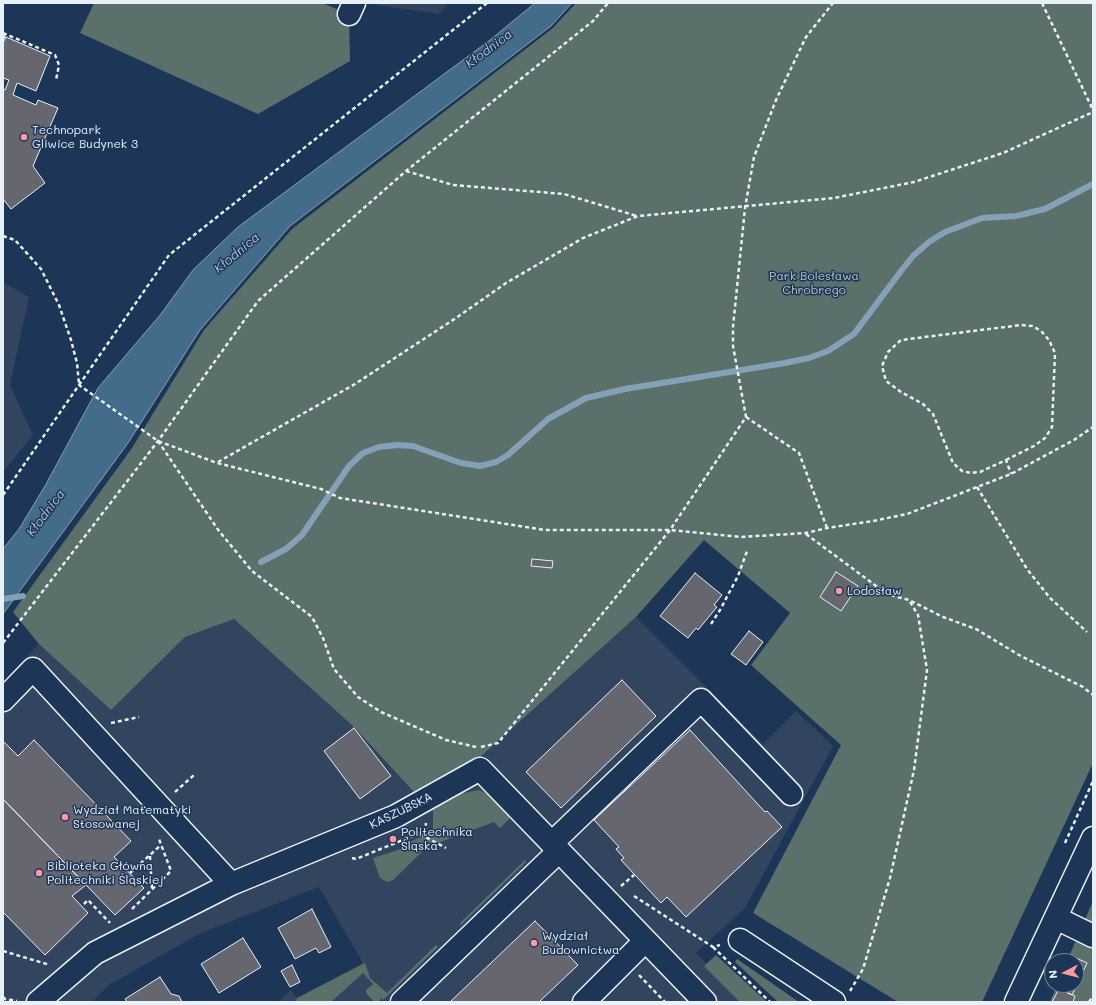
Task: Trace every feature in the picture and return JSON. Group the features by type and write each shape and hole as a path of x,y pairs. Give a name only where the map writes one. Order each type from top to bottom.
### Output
{"street":[{"path":"3,700 33,669 231,884"},
{"path":"402,1002 701,700 791,794"},
{"name":"KASZUBSKA","path":"38,1002 95,953 231,884 396,816 480,770 705,1002"},
{"path":"1016,1002 1093,838"},
{"path":"1056,918 1093,936"},
{"path":"740,940 841,999"},
{"path":"584,1002 645,941"}],"path":[{"path":"3,495 169,255 487,3"},
{"path":"3,643 158,441 258,302 406,171 593,21 608,3"},
{"path":"827,528 799,453 746,417 735,360 733,327 745,208 754,157 776,100 806,37 833,3"},
{"path":"217,463 355,384 456,318 506,283 583,238 638,216 745,208 834,198 914,182 1003,153 1093,111 1042,3"},
{"path":"3,39 4,33 55,55 59,65 56,80"},
{"path":"406,171 453,185 564,194 638,216"},
{"path":"3,236 15,240 41,269 59,305 71,340 77,363 79,385 158,441 217,463 321,489 340,498 545,530 670,530 741,537 806,533 907,514 1011,474 1074,440 1093,427"},
{"path":"1021,325 1033,326 1042,332 1049,340 1055,354 1052,427 1045,438 1034,446 1006,460 980,472 962,471 953,463 933,414 923,404 900,392 886,381 882,366 888,352 901,340 1021,325"},
{"path":"158,441 219,531 252,571 312,617 323,638 334,669 358,697 381,712 446,740 476,748 498,743 670,530 746,417"},
{"path":"1006,460 1011,474"},
{"path":"977,487 1027,569 1050,598 1087,632"},
{"path":"806,533 887,594 909,600 944,617 976,630 1019,655 1083,687 1093,694"},
{"path":"711,624 738,576 747,551"},
{"path":"841,999 863,969 890,878 914,770 928,670 918,615 909,600"},
{"path":"174,793 194,774"},
{"path":"419,834 446,848"},
{"path":"350,857 356,859 413,836"},
{"path":"159,838 171,871"},
{"path":"130,873 161,845"},
{"path":"150,855 152,889"},
{"path":"620,887 627,891"},
{"path":"633,896 713,947 770,1002"},
{"path":"84,904 88,900 113,926"},
{"path":"713,947 740,940"},
{"path":"3,951 53,966"},
{"path":"637,973 665,1002"},
{"path":"1089,1002 1093,996"},
{"path":"3,997 5,999 16,1001"}],"shaded area":[{"path":"363,3 449,3 439,14"},
{"path":"3,282 29,297 10,385 33,435 3,472"},
{"name":"Politechnika Śląska","path":"636,617 763,744 796,711 833,746 745,908 696,953 742,1002 278,1002 291,990 297,998 363,963 319,887 199,934 109,985 92,1002 3,1002 3,682 39,644 111,710 185,637 234,619 354,727 414,792 479,758"}],"green space":[{"path":"94,3 322,3 349,14 350,61 258,114 80,33"},
{"name":"Park Bolesława Chrobrego","path":"576,3 1093,3 1093,763 982,1002 898,1002 753,913 841,745 751,665 790,613 704,540 636,617 479,758 414,792 354,727 234,619 185,637 111,710 39,644 13,612 132,448 204,330 292,229 553,28"},
{"path":"479,790 490,795 511,817 500,828 494,822 427,847 393,880 387,882 380,878 373,858 404,848 407,843 433,831 433,805 449,796"},
{"path":"525,860 526,862 461,925 460,923"},
{"path":"1093,901 1093,1002 1050,1002 1054,993 1084,993 1084,953 1070,953"},
{"path":"436,945 438,947 383,1000 382,998 378,1002 374,1002 366,993 366,990 373,984 363,973 331,1002 296,1001 297,998 365,963 370,978 387,993"},
{"path":"716,955 767,1002 740,1002 704,966"},
{"path":"737,959 799,1002 778,1002 735,962"}],"water":[{"name":"Kłodnica","path":"535,3 572,3 551,26 290,226 200,330 128,443 3,614 3,549 19,529 45,486 98,388 161,314 193,270 238,227 490,40"}],"building":[{"name":"Technopark Gliwice Budynek 3","path":"6,37 50,56 36,91 17,83 13,95 36,105 38,100 58,108 33,166 45,183 11,209 3,199 3,89 5,90 9,80 3,78 3,43"},
{"path":"532,559 553,561 552,568 531,566"},
{"name":"Lodosław","path":"836,572 858,586 841,611 820,597"},
{"path":"695,573 722,595 714,605 717,607 698,630 696,628 688,638 660,616"},
{"path":"749,631 763,642 746,665 731,654"},
{"path":"622,680 656,716 561,808 526,772"},
{"path":"354,728 391,776 360,799 324,751"},
{"path":"690,730 765,812 767,811 782,827 686,917 667,897 661,903 621,860 624,858 616,849 619,847 594,820"},
{"name":"Wydział Matematyki Stosowanej","path":"34,740 131,841 114,857 144,888 115,915 3,799 3,741 18,756"},
{"name":"Biblioteka Główna Politechniki Śląskiej","path":"3,799 86,885 72,896 88,913 45,955 3,912"},
{"path":"312,909 331,947 319,953 316,948 295,959 278,928"},
{"name":"Wydział Budownictwa","path":"535,921 578,965 539,1002 450,1002"},
{"path":"243,938 261,967 219,993 201,964"},
{"path":"1084,962 1087,963 1084,969"},
{"path":"292,965 300,982 290,987 281,971"},
{"path":"160,977 171,994 179,996 182,1002 127,1002 125,999"},
{"path":"1057,993 1068,993 1075,996 1073,1002 1052,1002"}],"waterway":[{"path":"261,562 286,549 302,535 349,466 363,453 379,447 397,445 413,446 461,463 480,466 496,462 508,455 548,419 586,398 625,389 785,363 809,358 828,351 854,334 913,256 929,242 945,232 982,218 1016,216 1045,209 1093,184"},
{"path":"3,599 23,596"}],"place":[{"name":"Technopark Gliwice Budynek 3","path":"24,137"},
{"name":"Lodosław","path":"839,591"},
{"name":"Wydział Matematyki Stosowanej","path":"65,817"},
{"name":"Politechnika Śląska","path":"393,839"},
{"name":"Biblioteka Główna Politechniki Śląskiej","path":"39,873"},
{"name":"Wydział Budownictwa","path":"534,943"}]}
